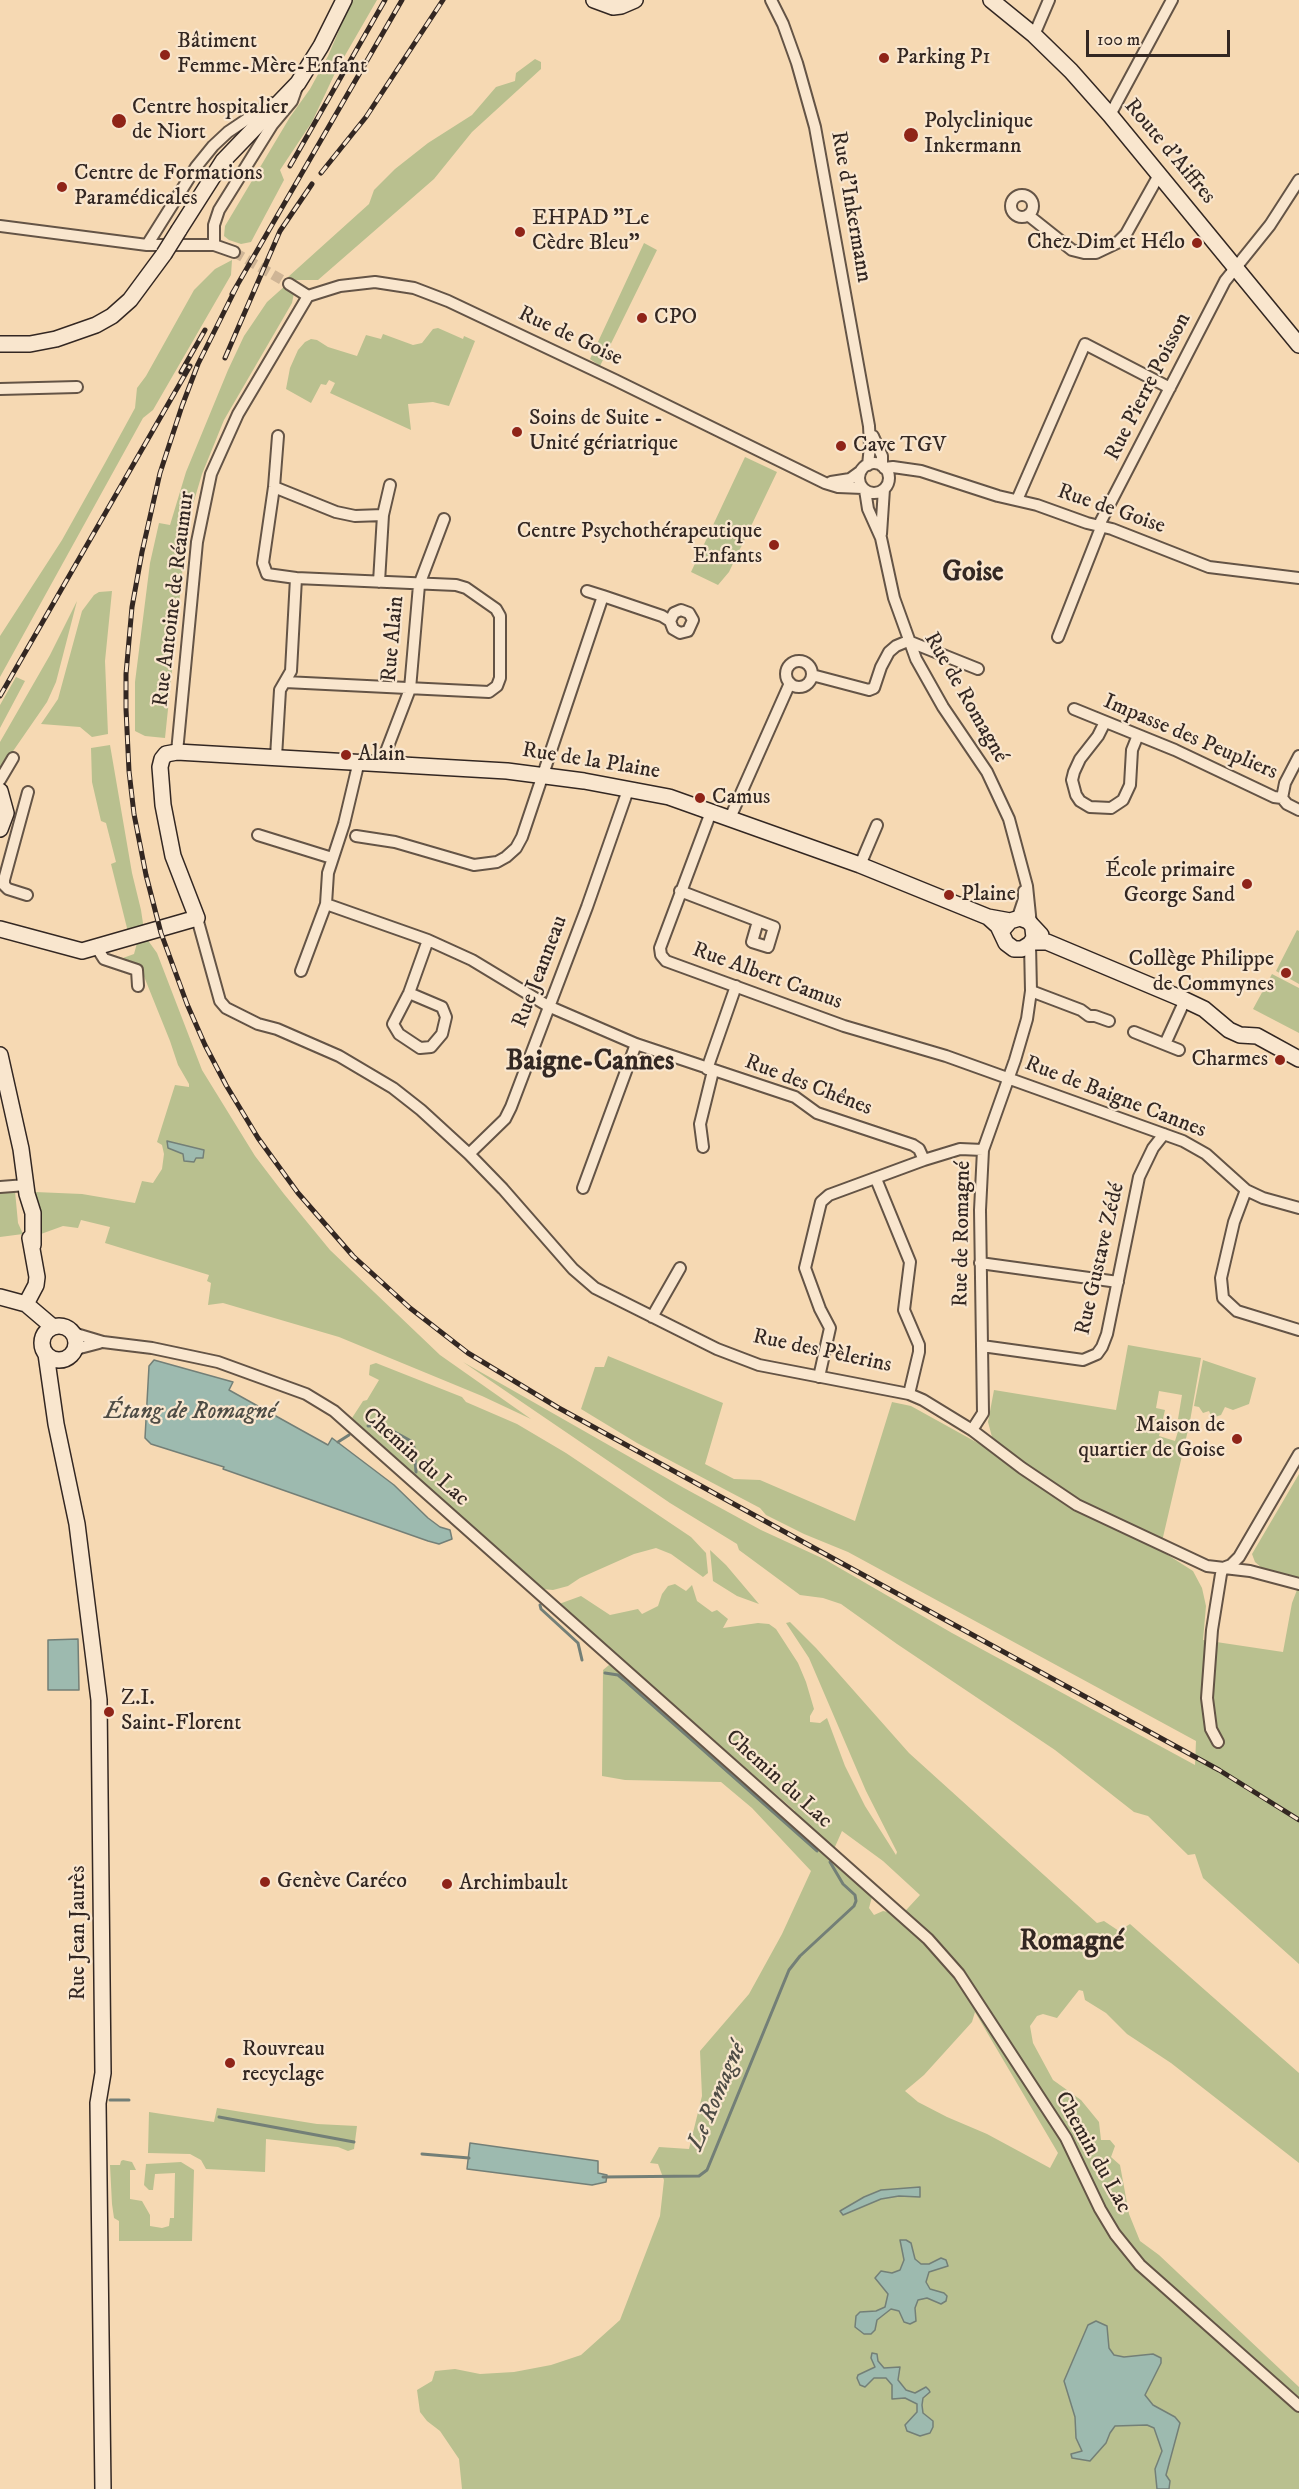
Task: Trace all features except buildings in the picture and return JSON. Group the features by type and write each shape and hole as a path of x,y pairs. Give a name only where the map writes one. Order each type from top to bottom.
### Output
{"street":[{"path":"326,36 336,0"},
{"path":"214,245 214,225 219,210 272,125 292,101 298,83 344,0"},
{"path":"596,1 621,6 635,0"},
{"name":"Rue d'Inkermann","path":"771,0 783,24 797,63 815,127 868,426 870,446 864,468"},
{"path":"1034,35 1049,0"},
{"path":"1110,115 1172,0"},
{"name":"Route d'Aiffres","path":"998,2 1071,71 1110,115 1299,345"},
{"path":"0,344 30,344 56,339 96,326 112,316 130,300 167,250 223,161 298,83"},
{"path":"147,245 196,167 213,146 228,132 298,83"},
{"path":"1028,215 1072,250 1096,253 1117,243 1126,234 1159,175"},
{"name":"Rue Pierre Poisson","path":"1058,637 1101,525 1225,281 1270,225 1299,180"},
{"path":"0,226 147,245 167,250 214,245 234,252"},
{"name":"Rue de Goise","path":"308,296 340,286 375,282 394,283 414,288 448,301 589,367 825,483 838,487 864,489"},
{"path":"289,284 308,296"},
{"name":"Rue Antoine de Réaumur","path":"171,753 197,542 211,474 238,414 308,296"},
{"path":"1017,500 1085,344 1170,388"},
{"path":"0,389 77,387"},
{"name":"Rue d'Inkermann","path":"868,426 882,456 883,467"},
{"path":"278,436 263,569 272,576 296,578 456,585 466,588 496,609 502,622 500,678 497,686 489,692 285,682"},
{"path":"825,483 850,479 864,468 876,464 883,467 886,485"},
{"name":"Rue de Goise","path":"883,467 893,466 911,470 1037,505 1087,523 1101,525 1209,567 1299,578"},
{"path":"864,468 859,480 864,489 872,493 900,473 911,470"},
{"path":"379,582 383,514 390,485"},
{"name":"Rue de Romagné","path":"881,538 886,485"},
{"path":"274,487 336,512 355,516 383,514"},
{"name":"Rue de Romagné","path":"864,489 868,509 881,538 894,598 908,641 943,707 987,772 1009,819 1027,885 1035,936 1031,991 1020,1043 983,1150 980,1263 983,1413 972,1430"},
{"name":"Rue Alain","path":"382,762 411,689 419,585 444,519"},
{"path":"276,757 280,690 291,671 296,578"},
{"path":"587,591 662,615 670,621"},
{"path":"356,836 395,843 474,866 497,862 516,848 522,837 603,596"},
{"path":"812,675 869,690 874,688 889,652 908,641 978,669"},
{"path":"730,818 790,683 786,671 795,661 807,663 812,675"},
{"path":"790,683 798,687 806,685 812,675"},
{"name":"Impasse des Peupliers","path":"1074,709 1282,798 1285,783 1299,756"},
{"path":"1105,722 1098,736 1080,759 1072,780 1076,795 1080,801 1090,807 1111,808 1123,800 1130,786 1132,750 1138,735"},
{"path":"0,929 77,951 97,948 197,918 172,856 169,840 160,767 162,759 171,753"},
{"name":"Rue de la Plaine","path":"171,753 382,762 543,775 669,797 860,865 1009,924"},
{"path":"0,780 13,758"},
{"path":"301,971 326,904 328,873 344,824 359,761"},
{"name":"Rue Jeanneau","path":"469,1154 505,1119 511,1107 587,907 628,789"},
{"path":"27,895 8,889 4,883 28,792"},
{"path":"1282,798 1287,804 1299,810"},
{"path":"1,801 6,813 0,829 16,835"},
{"name":"Rue Albert Camus","path":"711,812 660,948 661,955 666,961 844,1026 1008,1077"},
{"path":"860,865 877,825"},
{"path":"258,835 332,858"},
{"name":"Rue de Romagné","path":"1009,924 1019,914 1024,899 1024,875"},
{"path":"680,891 758,921"},
{"name":"Rue des Chênes","path":"326,904 428,940 472,960 548,1006 636,1044 795,1097 817,1113 913,1145 919,1149 924,1160"},
{"name":"Rue des Pèlerins","path":"197,918 220,1001 230,1010 258,1024 277,1029 339,1056 393,1088 469,1154 583,1280 717,1349 759,1365 909,1394 972,1430 1022,1468 1077,1505 1196,1562 1250,1571 1299,1584"},
{"path":"1031,970 1024,959 1006,943 1009,924 1024,919 1035,936 1185,1000 1203,1009 1229,1030 1240,1035 1257,1036 1299,1059"},
{"path":"1014,949 1022,949 1035,936"},
{"path":"409,993 442,1007 446,1017 442,1034 431,1047 420,1048 399,1034 393,1024 409,993 428,940"},
{"path":"97,948 104,959 137,970 138,986"},
{"path":"703,1147 700,1124 710,1070 736,986"},
{"path":"1031,991 1081,1010 1089,1016 1109,1021"},
{"path":"1165,1044 1185,1000"},
{"path":"1134,1032 1179,1050"},
{"path":"583,1188 636,1044"},
{"path":"0,1055 21,1149 27,1189 25,1219 33,1245 36,1285 30,1308"},
{"name":"Rue de Baigne Cannes","path":"1008,1077 1196,1147 1246,1190 1263,1198 1299,1208"},
{"name":"Rue Gustave Zédé","path":"982,1346 1083,1360 1091,1358 1102,1347 1118,1282 1139,1176 1153,1148 1164,1134"},
{"path":"819,1377 830,1328 820,1309 805,1268 821,1202 829,1195 924,1160 960,1149 983,1150"},
{"path":"876,1179 910,1262 904,1310 919,1345 919,1352 909,1394"},
{"path":"0,1186 27,1189"},
{"path":"1246,1190 1234,1222 1221,1278 1223,1298 1237,1311 1299,1330"},
{"path":"980,1263 1118,1282"},
{"path":"652,1317 680,1268"},
{"path":"0,1297 30,1308 48,1332"},
{"path":"66,1327 73,1333 76,1349 68,1358 52,1358 42,1346 48,1332 66,1327"},
{"name":"Chemin du Lac","path":"73,1333 103,1342 152,1348 218,1362 284,1384 322,1402 891,1905 945,1958 992,2024 1066,2138 1100,2209 1115,2234 1140,2265 1299,2406"},
{"name":"Chemin du Lac","path":"76,1349 103,1342"},
{"name":"Rue Jean Jaurès","path":"52,1358 50,1380 59,1440 77,1524 99,1700 103,2073 98,2103 103,2489"},
{"path":"1218,1742 1211,1729 1207,1698 1215,1607 1223,1568 1231,1565 1239,1557 1299,1454"}],"green space":[{"path":"352,0 377,0 336,71 312,122 280,170 284,180 251,242 241,244 229,240 224,236 225,226 290,117 310,89 328,56"},
{"path":"535,59 541,62 541,69 472,132 434,179 318,280 295,280 288,277 369,204 374,190 395,169 428,143 472,115 496,87 515,81 516,73"},
{"path":"644,243 657,250 600,366 590,359"},
{"path":"232,260 231,275 153,410 143,418 0,677 0,636 62,540 105,463 135,408 137,388 194,290 215,269"},
{"path":"286,285 294,293 292,303 224,420 202,474 191,511 185,546 165,738 145,736 135,731 135,682 150,563 159,523 170,525 186,472 244,336 267,302"},
{"path":"438,328 463,339 464,336 475,341 449,406 433,402 408,404 411,430 330,393 335,383 329,380 326,385 321,384 311,403 286,389 290,368 298,350 311,339 357,356 366,335 381,339 383,334 413,345 422,343 433,329"},
{"path":"745,457 777,472 729,572 718,585 691,572"},
{"path":"112,591 105,661 108,734 92,737 80,727 41,724 58,699 82,611 94,595 99,592"},
{"path":"77,601 56,682 47,702 0,770 0,742 50,655"},
{"path":"16,677 25,681 0,728 0,705"},
{"path":"110,745 144,930 128,932 111,864 116,862 106,823 101,821 92,782 91,748"},
{"path":"1297,930 1299,931 1299,984 1276,971"},
{"path":"147,939 157,953 202,1070 255,1156 284,1194 330,1250 440,1355 531,1419 482,1396 339,1337 223,1303 208,1305 211,1283 207,1281 209,1275 105,1243 110,1227 81,1220 78,1228 63,1226 41,1234 35,1192 82,1194 135,1203 142,1181 153,1183 162,1169 164,1154 162,1145 157,1142 175,1085 189,1087 189,1084 178,1065 141,969 123,960 134,954 137,943"},
{"path":"1272,974 1299,988 1299,1033 1253,1009"},
{"path":"15,1191 18,1223 23,1234 0,1237 0,1192"},
{"path":"1128,1345 1201,1358 1190,1421 1178,1419 1182,1395 1159,1391 1156,1408 1165,1410 1159,1436 1175,1441 1179,1428 1188,1430 1160,1550 1193,1571 1202,1588 1206,1606 1203,1640 1283,1652 1292,1603 1297,1590 1299,1591 1299,1964 1203,1878 1195,1854 1188,1855 1148,1816 1134,1812 1055,1750 841,1604 823,1598 800,1595 739,1550 737,1544 670,1503 463,1362 684,1488 761,1530 824,1559 952,1633 1195,1765 1196,1741 848,1552 766,1515 760,1508 637,1443 581,1409 595,1367 604,1367 608,1356 723,1403 705,1464 734,1479 760,1480 855,1521 892,1402 911,1406 985,1447 992,1437 988,1422 994,1390 1116,1410"},
{"path":"1203,1360 1256,1378 1249,1404 1233,1410 1225,1407 1221,1415 1212,1418 1209,1411 1203,1413 1199,1407 1194,1406"},
{"path":"376,1363 462,1397 466,1402 517,1424 566,1453 691,1537 706,1553 708,1573 703,1577 671,1554 656,1548 634,1554 580,1578 568,1586 553,1590 542,1589 352,1418 363,1401 367,1400 379,1380 369,1375 370,1365"},
{"path":"1299,1474 1299,1580 1262,1568 1255,1562 1252,1554"},
{"path":"710,1550 759,1604 737,1596 713,1581"},
{"path":"675,1584 686,1591 692,1585 697,1601 712,1612 717,1610 728,1619 723,1628 758,1623 769,1624 776,1629 798,1663 806,1682 814,1709 810,1722 820,1723 827,1718 845,1766 865,1806 896,1855 897,1852 866,1791 809,1658 786,1623 790,1622 816,1648 909,1753 1097,1923 1104,1921 1119,1931 1130,1924 1299,2073 1299,2163 1171,2063 1127,2034 1106,2013 1085,2000 1083,1991 1079,1990 1057,2018 1043,2014 1037,2016 1030,2026 1033,2043 1053,2080 1081,2100 1099,2122 1101,2140 1110,2140 1115,2146 1111,2157 1120,2165 1129,2214 1140,2241 1159,2255 1299,2387 1299,2489 462,2489 459,2459 440,2431 420,2412 417,2390 432,2381 435,2371 455,2369 480,2374 514,2372 551,2365 581,2355 620,2320 660,2216 664,2180 658,2164 650,2163 659,2147 689,2149 702,2096 700,2051 749,1994 782,1934 811,1871 752,1808 721,1782 625,1780 602,1776 603,1670 609,1665 618,1667 784,1817 795,1811 559,1604 581,1596 610,1615 638,1609 642,1614 658,1606 668,1586","holes":["842,1831 883,1861 920,1895 897,1920 888,1912 883,1911 874,1915 869,1908 872,1897 830,1858","975,2012 1058,2153 1050,2168 987,2134 918,2102 905,2091 924,2075 972,2022"]},
{"path":"217,2108 317,2124 357,2126 354,2149 348,2151 338,2147 266,2139 265,2172 206,2169 201,2160 190,2154 148,2153 149,2112 214,2122"},
{"path":"123,2160 132,2162 136,2170 130,2170 130,2199 142,2201 150,2215 150,2226 162,2228 169,2226 170,2218 174,2218 175,2173 155,2174 153,2190 149,2190 144,2185 146,2164 181,2162 194,2170 192,2241 119,2241 119,2221 114,2218 112,2204 110,2165 120,2165"}],"water":[{"path":"167,1141 204,1150 203,1158 196,1158 194,1162 184,1161 183,1154 168,1148"},
{"name":"Étang de Romagné","path":"154,1360 233,1382 229,1390 328,1445 332,1438 394,1485 428,1518 440,1527 450,1530 452,1539 439,1544 428,1541 223,1469 224,1467 151,1444 145,1438 149,1366"},
{"path":"78,1639 79,1690 48,1690 48,1640"},
{"path":"470,2143 598,2161 598,2173 607,2175 606,2182 592,2185 467,2169"},
{"path":"920,2187 920,2197 899,2196 881,2199 843,2215 840,2211 881,2190"},
{"path":"900,2240 911,2243 915,2259 921,2264 929,2264 941,2258 946,2260 948,2266 929,2272 926,2282 930,2289 944,2293 947,2296 946,2301 941,2304 927,2298 918,2300 915,2308 916,2321 910,2324 904,2322 899,2311 891,2309 877,2320 875,2330 871,2334 864,2334 855,2327 856,2316 860,2312 876,2311 885,2307 888,2294 875,2278 881,2271 892,2273 900,2270 904,2260"},
{"path":"1096,2321 1107,2326 1109,2348 1114,2355 1124,2357 1153,2354 1161,2358 1161,2363 1145,2395 1153,2405 1175,2417 1180,2423 1166,2475 1170,2481 1169,2489 1157,2489 1155,2469 1162,2451 1154,2428 1147,2425 1115,2426 1106,2443 1090,2461 1072,2458 1071,2454 1082,2451 1076,2438 1075,2417 1064,2381 1088,2325"},
{"path":"872,2353 877,2354 878,2361 884,2368 900,2367 898,2380 906,2390 915,2393 926,2387 929,2390 930,2392 923,2398 922,2405 923,2413 933,2421 930,2433 920,2436 907,2431 905,2425 917,2412 917,2404 905,2398 892,2399 892,2385 886,2378 874,2378 865,2387 860,2385 858,2375 875,2367 871,2358"}],"waterway":[{"name":"Le Romagné","path":"368,1426 382,1425 411,1441 414,1447 416,1472"},
{"name":"Le Romagné","path":"338,1442 349,1435"},
{"name":"Le Romagné","path":"540,1605 541,1609 578,1643 582,1660"},
{"name":"Le Romagné","path":"605,1673 618,1675 624,1680 817,1851"},
{"name":"Le Romagné","path":"603,2177 699,2176 707,2170 789,1970 800,1956 854,1906 856,1901 855,1895 843,1884 830,1862"},
{"name":"Le Romagné","path":"110,2100 129,2100"},
{"name":"Le Romagné","path":"219,2117 354,2142"},
{"name":"Le Romagné","path":"422,2154 469,2158"}],"tunnel":[{"path":"234,252 289,284"}],"railway":[{"path":"290,166 385,0"},
{"path":"232,294 402,0"},
{"path":"321,173 366,117 443,0"},
{"path":"225,358 280,231 312,184"},
{"path":"237,286 198,364 160,473 132,607 126,674 126,709 134,814 161,933 205,1045 258,1138 298,1193 353,1256 410,1308 468,1353 557,1407 1219,1770 1299,1820"},
{"path":"181,372 205,330"},
{"path":"0,696 190,366"}],"place":[{"name":"Bâtiment Femme-Mère-Enfant","path":"165,55"},
{"name":"Parking P1","path":"884,58"},
{"name":"Centre hospitalier de Niort","path":"119,121"},
{"name":"Polyclinique Inkermann","path":"911,135"},
{"name":"Centre de Formations Paramédicales","path":"62,187"},
{"name":"EHPAD \"Le Cèdre Bleu\"","path":"520,232"},
{"name":"Chez Dim et Hélo","path":"1197,243"},
{"name":"CPO","path":"642,318"},
{"name":"Soins de Suite - Unité gériatrique","path":"517,432"},
{"name":"Cave TGV","path":"841,446"},
{"name":"Centre Psychothérapeutique Enfants","path":"774,545"},
{"name":"Alain","path":"346,755"},
{"name":"Camus","path":"700,798"},
{"name":"École primaire George Sand","path":"1247,884"},
{"name":"Plaine","path":"949,895"},
{"name":"Collège Philippe de Commynes","path":"1286,973"},
{"name":"Charmes","path":"1280,1060"},
{"name":"Maison de quartier de Goise","path":"1237,1439"},
{"name":"Z.I. Saint-Florent","path":"109,1712"},
{"name":"Genève Caréco","path":"265,1882"},
{"name":"Archimbault","path":"447,1884"},
{"name":"Rouvreau recyclage","path":"230,2063"}],"district":[{"name":"Goise","path":"973,574"},
{"name":"Baigne-Cannes","path":"590,1063"},
{"name":"Romagné","path":"1072,1943"}]}
